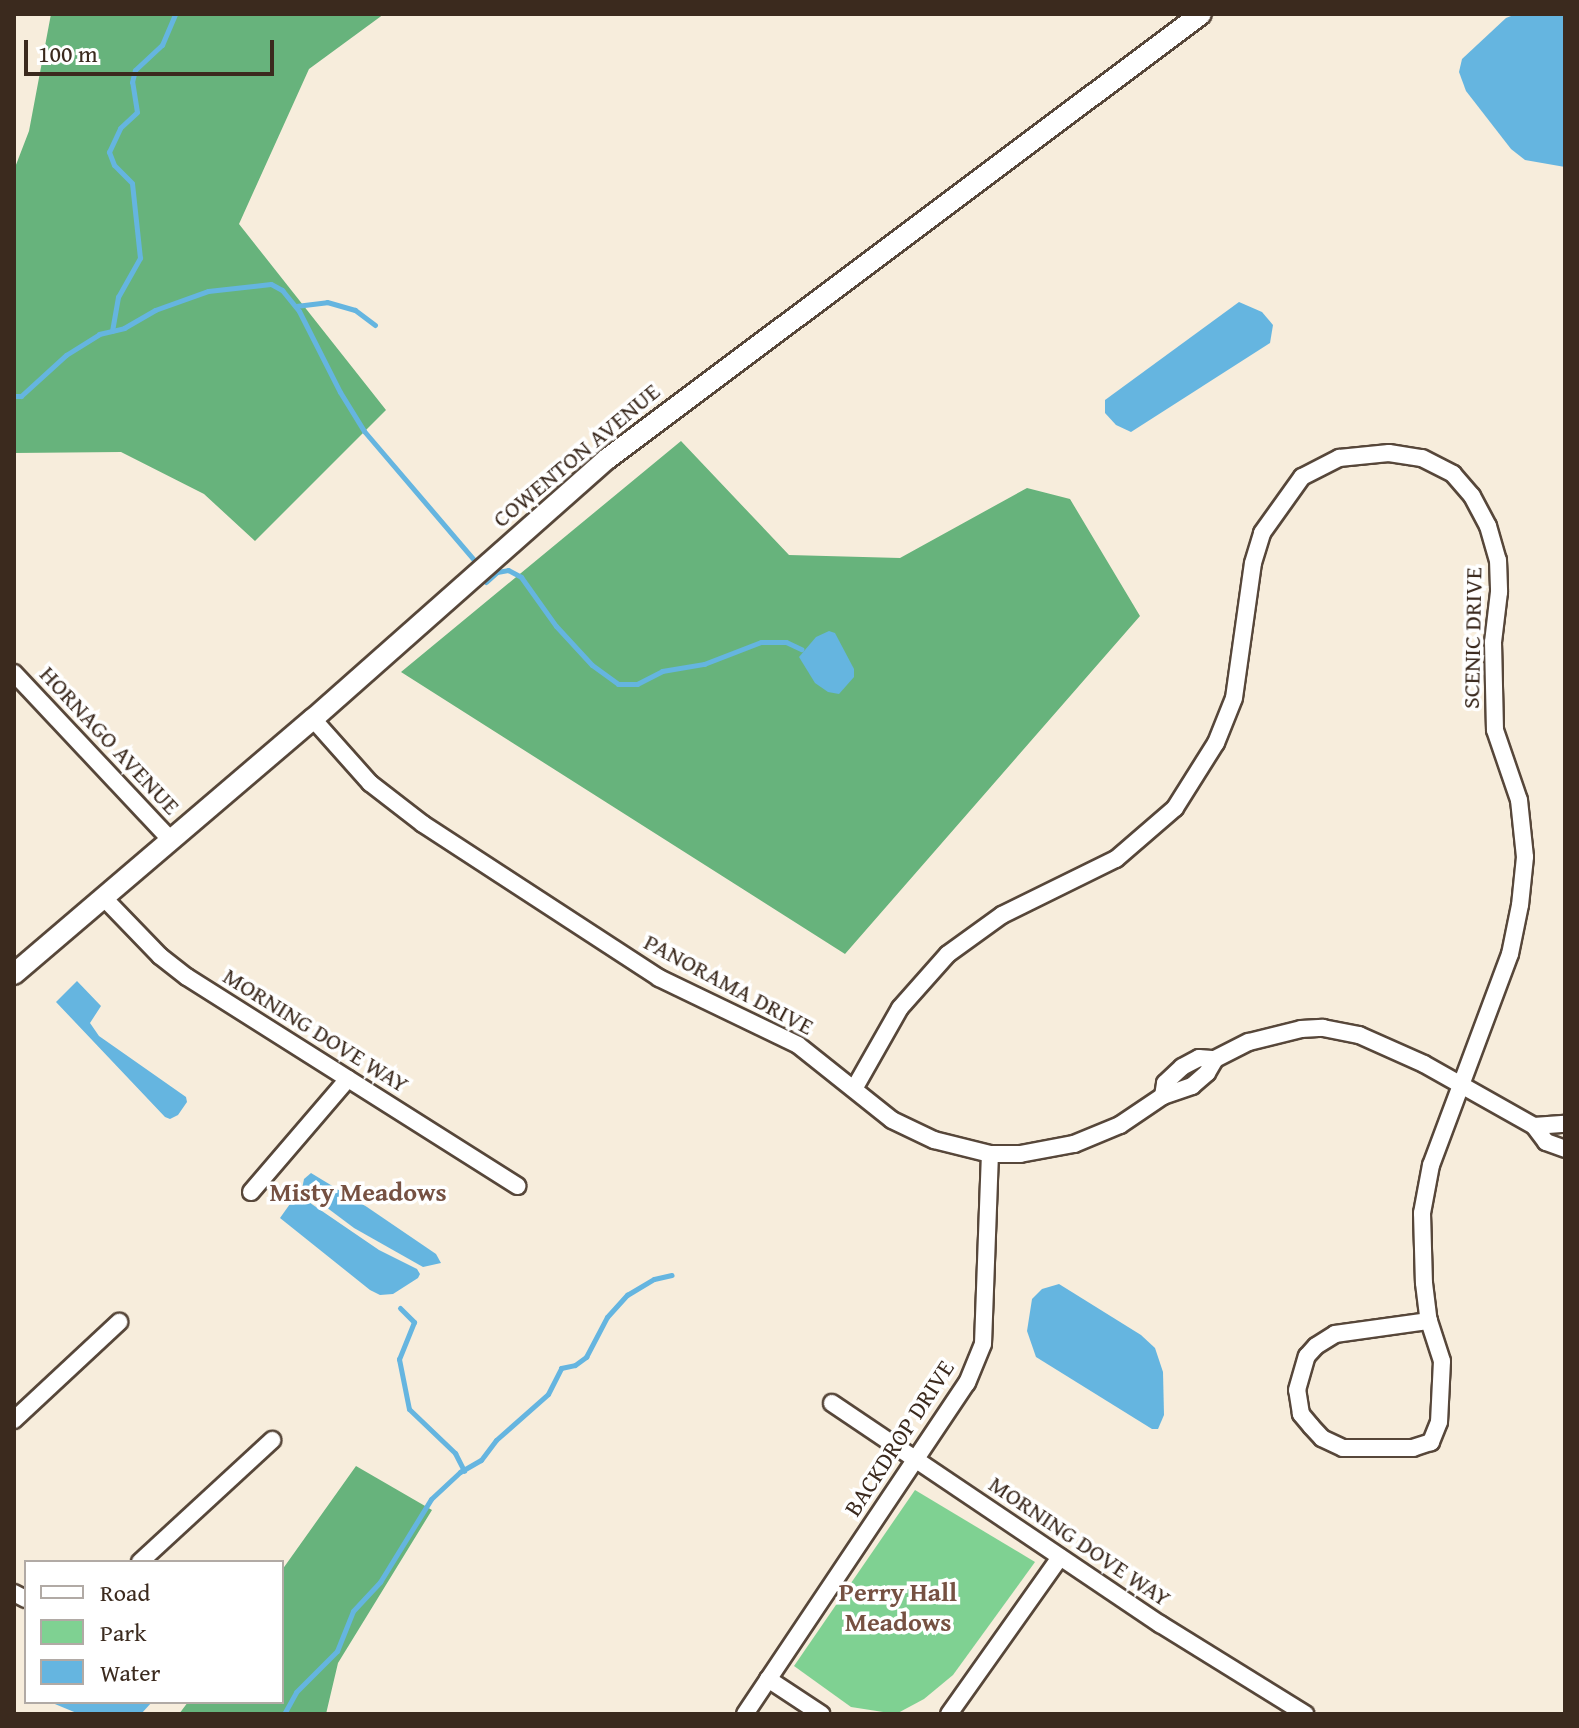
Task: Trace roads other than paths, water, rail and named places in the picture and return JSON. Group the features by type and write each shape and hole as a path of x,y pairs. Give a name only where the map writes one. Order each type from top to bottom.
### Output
{"street":[{"name":"COWENTON AVENUE","path":"14,974 313,719 634,437 1201,14"},
{"name":"SCENIC DRIVE","path":"854,1089 900,1008 948,954 1002,915 1116,859 1175,808 1216,743 1234,698 1253,563 1262,533 1302,477 1339,458 1389,453 1422,458 1453,474 1472,496 1483,516 1498,560 1499,592 1493,642 1495,730 1519,800 1525,857 1510,954 1431,1165 1422,1213 1420,1252 1429,1321 1442,1361 1439,1422 1431,1442 1413,1448 1343,1448 1322,1438 1301,1414 1297,1390 1307,1356 1316,1346 1335,1334 1429,1321"},
{"name":"HORNAGO AVENUE","path":"14,673 171,840"},
{"name":"PANORAMA DRIVE","path":"313,719 370,783 410,815 633,962 684,991 782,1035 912,1131 955,1147 990,1154 1020,1154 1074,1144 1120,1125 1163,1096 1192,1086 1215,1059 1263,1038 1301,1029 1323,1028 1359,1035 1394,1049 1534,1126 1546,1142 1565,1149"},
{"name":"MORNING DOVE WAY","path":"104,898 171,966 517,1186"},
{"path":"251,1192 348,1079"},
{"path":"1534,1126 1565,1124"},
{"name":"BACKDROP DRIVE","path":"745,1714 967,1383 983,1344 990,1154"},
{"path":"14,1420 119,1322"},
{"name":"MORNING DOVE WAY","path":"832,1403 1060,1557 1305,1714"},
{"path":"142,1560 272,1440"},
{"path":"949,1714 1060,1557"},
{"path":"768,1679 821,1714"}],"water":[{"path":"1516,14 1565,14 1565,167 1525,160 1511,149 1466,91 1459,72 1462,59 1506,18"},
{"path":"1239,302 1262,312 1273,325 1270,343 1131,432 1116,425 1105,413 1105,400"},
{"path":"829,631 835,633 854,669 854,677 839,694 828,692 815,683 799,657 816,637"},
{"path":"77,981 101,1006 90,1023 99,1036 186,1097 187,1102 178,1115 170,1119 165,1117 56,1002"},
{"path":"311,1173 436,1254 441,1263 423,1267 354,1228 302,1189 304,1179"},
{"path":"297,1194 379,1250 417,1269 420,1274 418,1278 393,1294 380,1295 370,1290 280,1218"},
{"path":"1059,1284 1141,1335 1155,1348 1163,1372 1164,1415 1158,1429 1152,1429 1036,1357 1027,1331 1032,1299 1042,1289"},
{"path":"55,1704 150,1704 141,1714 79,1714"}],"waterway":[{"path":"112,331 118,297 140,258 132,183 114,165 109,152 120,128 137,112 132,82 135,70 162,45 175,14"},
{"path":"14,396 21,396 66,355 99,334 124,328 155,310 208,291 271,284 282,290 299,311 340,392 364,431 475,561"},
{"path":"296,306 327,302 355,310 375,325"},
{"path":"486,582 497,572 508,570 521,577 556,626 592,665 618,684 637,684 662,671 704,664 761,642 786,642 801,649"},
{"path":"284,1714 296,1692 337,1651 353,1611 380,1582 431,1499 460,1472 481,1460 496,1440 548,1394 561,1368 575,1365 586,1357 607,1317 627,1295 654,1279 672,1275"},
{"path":"400,1308 414,1322 399,1359 409,1409 455,1453 464,1471"}],"district":[{"name":"Misty Meadows","path":"358,1192"},
{"name":"Perry Hall Meadows","path":"898,1607"}]}
